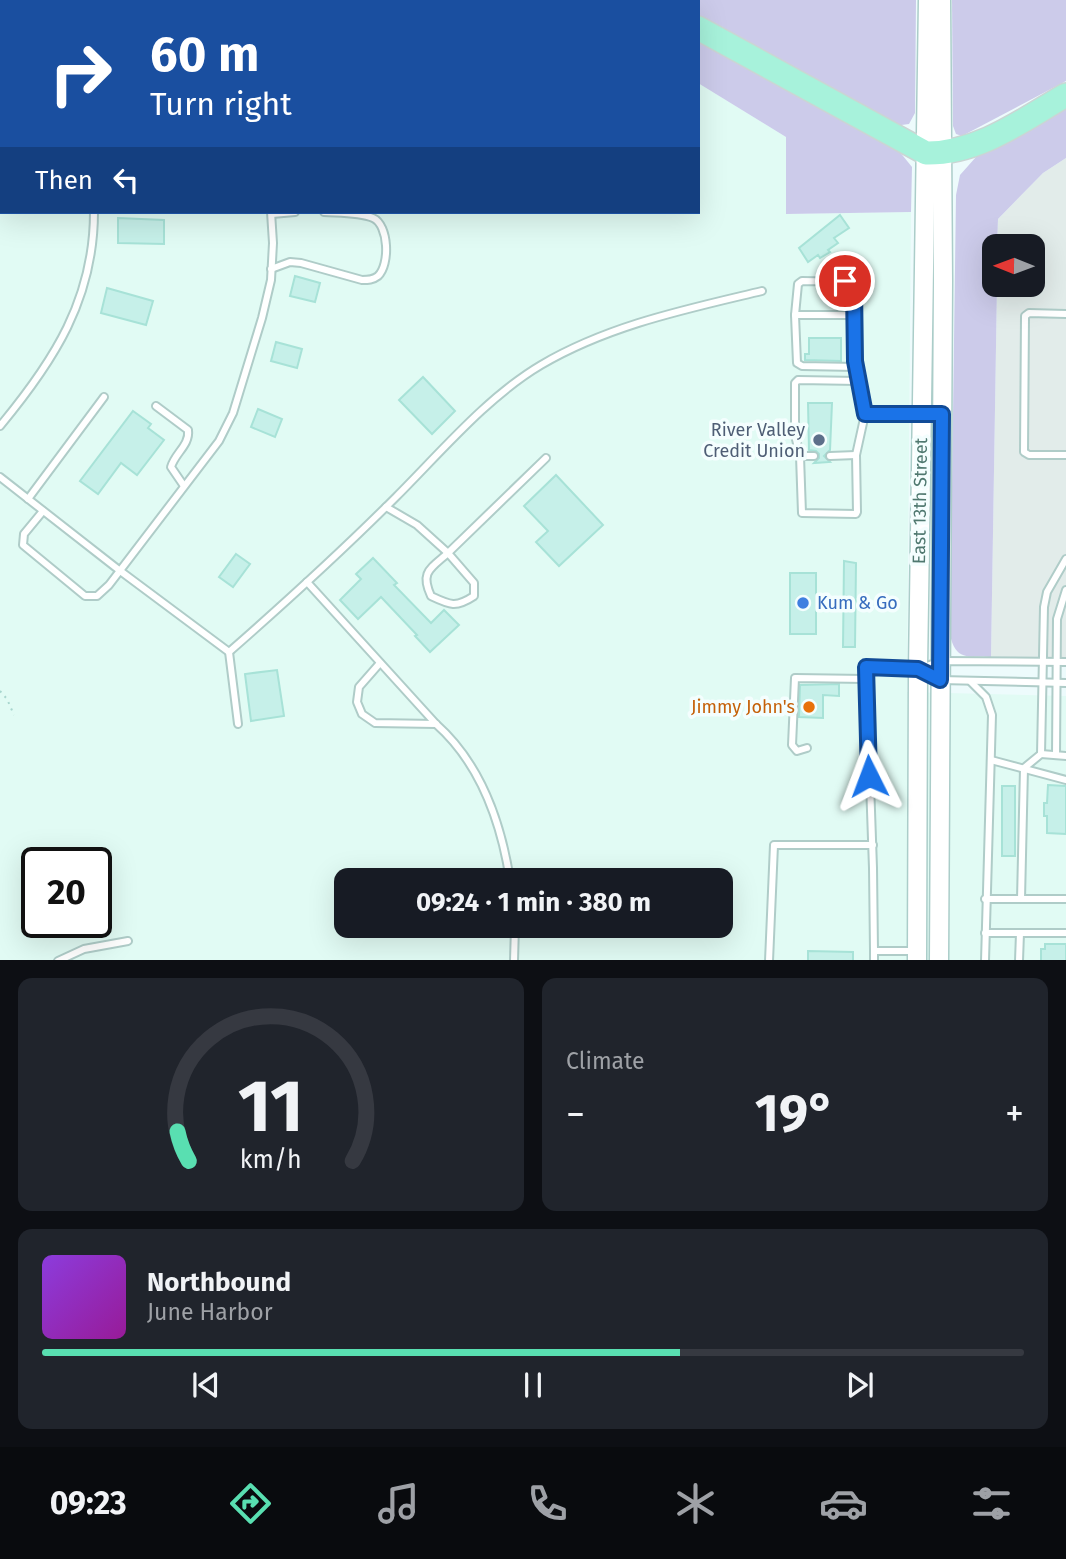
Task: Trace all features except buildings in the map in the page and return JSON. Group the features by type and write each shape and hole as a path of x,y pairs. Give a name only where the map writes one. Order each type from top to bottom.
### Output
{"highway":[{"path":"700,29 934,153 962,150 983,142 1066,96"}],"main road":[{"name":"East 13th Street","path":"928,0 942,414 939,960"},
{"name":"East 13th Street","path":"917,956 921,414 941,0"}],"lane":[{"path":"0,426 44,367 83,293 90,264 94,214"},
{"path":"43,511 24,534 23,545 85,596 97,596 109,585 219,441 233,413 262,317 274,243 272,214"},
{"path":"271,269 290,262 362,280 372,280 378,276 383,268 385,231 373,218 352,214"},
{"path":"856,366 802,366 797,363 796,290 802,281 852,282 856,366 865,414 856,456 856,514 802,513 800,456 794,435 796,382 858,381"},
{"path":"229,652 386,507 497,396 541,364 651,317 762,291"},
{"path":"1066,314 1029,313 1025,316 1024,452 1029,455 1066,455"},
{"path":"795,315 854,315"},
{"path":"28,499 104,397"},
{"path":"156,406 188,430 188,440 171,467 184,486"},
{"path":"865,414 942,414"},
{"path":"800,456 814,456"},
{"path":"830,456 856,456"},
{"path":"386,507 417,525 448,553 474,583 474,596 462,604 453,605 431,596 425,583 428,572 448,553 546,458"},
{"path":"0,477 229,652 238,724"},
{"path":"1041,754 1042,634 1046,592 1066,559"},
{"path":"307,582 467,757 496,817 508,868"},
{"path":"1056,755 1057,619 1066,590"},
{"path":"874,960 873,845 866,667 918,669 940,661 1066,662"},
{"path":"380,663 359,687 357,702 362,714 375,723 436,724"},
{"path":"918,669 940,680 1066,683"},
{"path":"807,748 797,751 792,745 795,678 866,679"},
{"path":"971,682 986,697 992,715 985,960"},
{"path":"1021,899 1024,768 1041,754 1066,756"},
{"path":"991,760 1066,780"},
{"path":"769,960 774,845 873,845"},
{"path":"985,900 1066,899"},
{"path":"985,933 1066,933"},
{"path":"1019,960 1020,933"},
{"path":"514,960 515,938"},
{"path":"60,960 84,948 128,941"},
{"path":"874,951 917,956"}],"path":[{"path":"0,691 14,715"}],"shaded area":[{"path":"700,0 916,0 915,113 909,124 894,126 700,20"},
{"path":"952,0 1066,0 1066,81 962,136 956,134 953,126"},
{"path":"700,36 792,86 899,151 912,167 911,212 786,214 786,137 700,84"},
{"path":"700,84 786,137 786,214 911,212 907,692 1066,696 1066,960 0,960 0,214 700,214"},
{"path":"1066,107 1066,158 1043,173 998,219 997,234 982,234 982,298 997,298 991,657 959,653 950,634 956,195 960,175 976,157"},
{"path":"1066,158 1066,657 991,657 997,298 1045,298 1045,234 997,234 998,219 1043,173"}],"place":[{"name":"River Valley Credit Union","path":"819,440"},
{"name":"Kum & Go","path":"803,603"},
{"name":"Jimmy John's","path":"809,707"}],"route":[{"path":"845,281 852,282 854,288 855,361 865,414 942,414 940,680 918,669 866,667 869,776"}]}
